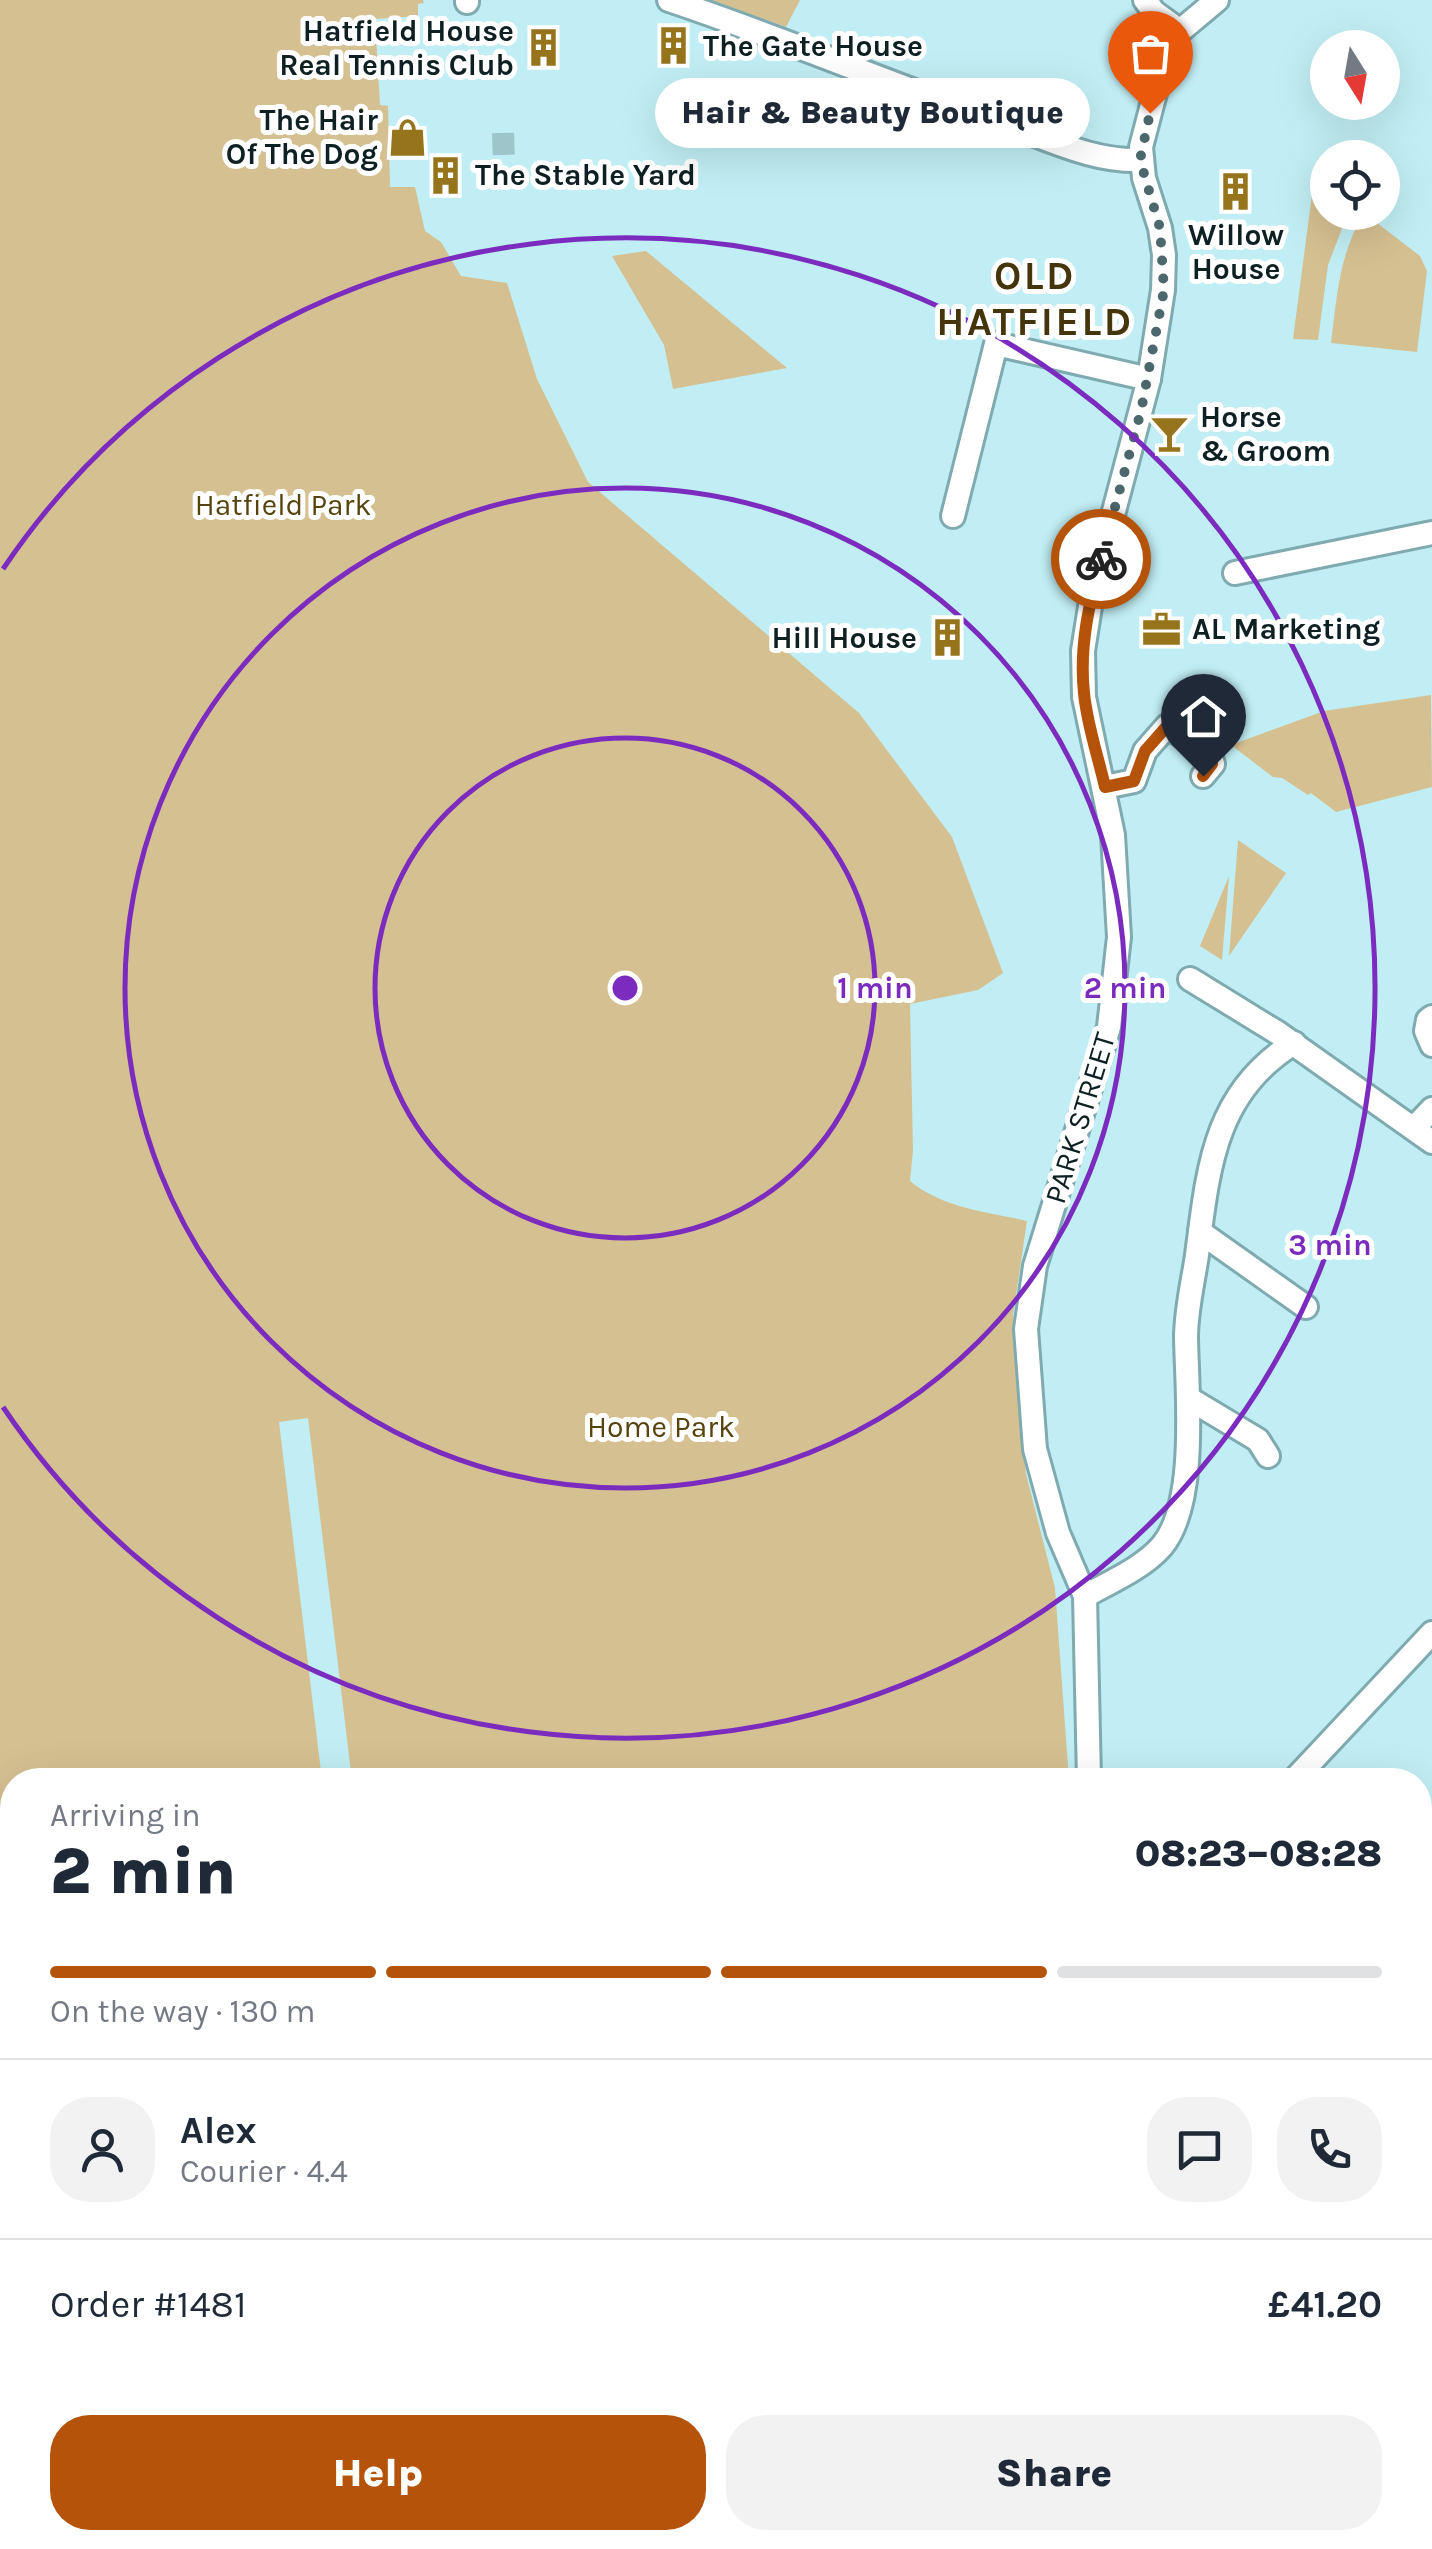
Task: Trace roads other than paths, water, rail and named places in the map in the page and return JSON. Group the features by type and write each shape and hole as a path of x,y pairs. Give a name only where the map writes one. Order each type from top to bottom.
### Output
{"street":[{"path":"669,0 748,26 914,93 1093,155 1140,160 1164,59 1180,31 1217,0"},
{"path":"1145,0 1154,12 1180,31"},
{"name":"PARK STREET","path":"1089,1768 1086,1596 1058,1532 1035,1449 1026,1329 1035,1266 1109,1027 1118,937 1113,834 1084,697 1084,632 1159,328 1164,255 1140,160"},
{"path":"953,516 996,344 1148,378"},
{"path":"1235,573 1432,533"},
{"path":"1105,787 1134,781 1145,751 1167,726 1210,754 1212,764 1203,776"},
{"path":"1190,979 1294,1044 1423,1135 1432,1109"},
{"path":"1432,1017 1426,1031 1432,1044"},
{"path":"1086,1596 1162,1545 1182,1504 1188,1398 1186,1332 1209,1172 1235,1100 1249,1078 1267,1060 1294,1044"},
{"path":"1200,1232 1306,1307"},
{"path":"1188,1398 1258,1440 1268,1456"},
{"path":"1305,1768 1432,1633"}],"tunnel":[{"path":"503,133 504,163"}],"place":[{"name":"The Gate House","path":"673,46"},
{"name":"Hatfield House Real Tennis Club","path":"544,48"},
{"name":"Hair & Beauty Boutique","path":"1150,113"},
{"name":"The Hair Of The Dog","path":"408,137"},
{"name":"The Stable Yard","path":"445,175"},
{"name":"Willow House","path":"1236,191"},
{"name":"Horse & Groom","path":"1170,434"},
{"name":"AL Marketing","path":"1162,629"},
{"name":"Hill House","path":"947,638"}],"district":[{"name":"OLD HATFIELD","path":"1035,298"}],"park label":[{"name":"Hatfield Park","path":"283,505"},
{"name":"Home Park","path":"661,1427"}]}
